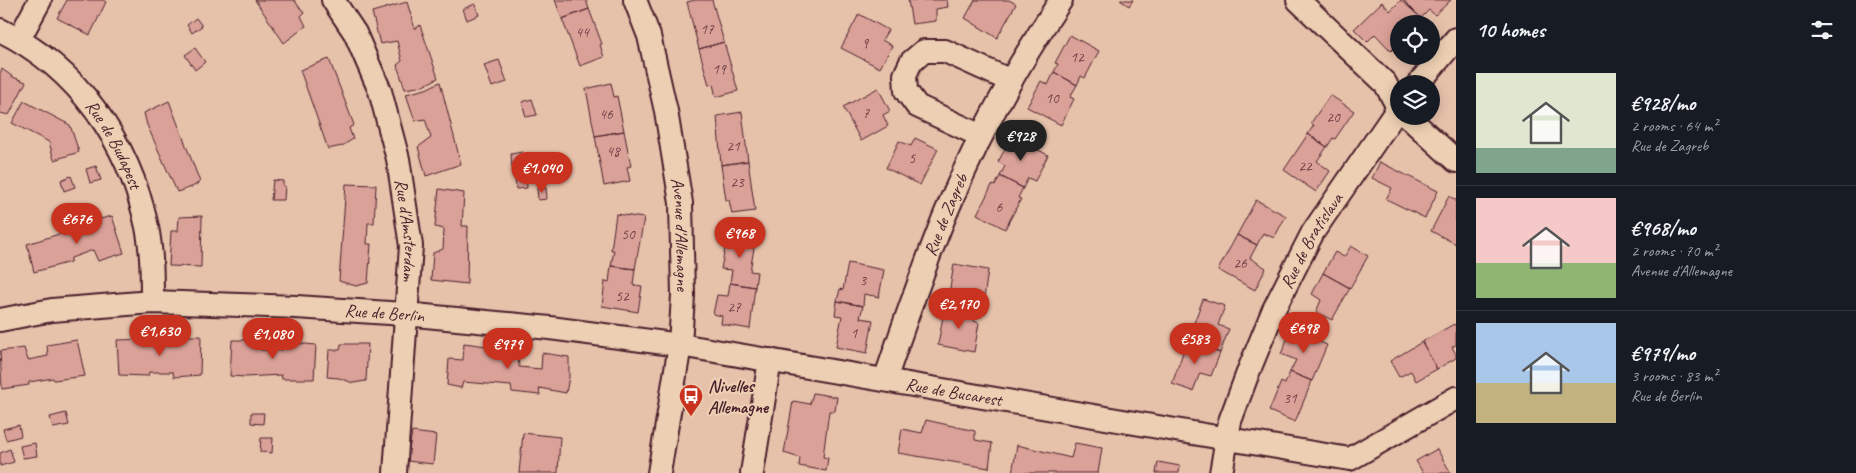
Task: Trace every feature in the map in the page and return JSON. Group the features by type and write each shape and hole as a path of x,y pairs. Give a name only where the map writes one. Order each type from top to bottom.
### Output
{"street":[{"path":"9,34 40,0"},
{"name":"Rue d'Amsterdam","path":"333,0 354,33 380,91 398,158 411,246 395,473"},
{"name":"Avenue d'Allemagne","path":"635,0 649,36 666,111 681,203 684,294 680,345 659,473"},
{"name":"Rue de Zagreb","path":"885,380 913,297 946,214 981,136 1061,0"},
{"path":"1298,0 1385,83 1390,91"},
{"name":"Rue de Budapest","path":"9,34 41,53 73,82 119,144 133,179 146,226 152,262 152,302"},
{"path":"1426,75 1456,39"},
{"path":"981,136 917,106 906,91 905,75 911,62 924,51 944,51 1012,81"},
{"name":"Rue de Bratislava","path":"1221,473 1230,421 1248,370 1274,309 1308,240 1390,125"},
{"path":"1417,125 1456,161"},
{"name":"Rue de Berlin","path":"0,320 52,310 152,302 296,307 405,314 550,328 680,345"},
{"name":"Rue de Bucarest","path":"680,345 1228,440 1350,459 1456,398"},
{"path":"752,473 770,360"}],"building":[{"path":"67,0 103,0 106,2 90,35 57,18"},
{"path":"255,0 294,0 304,13 301,16 306,26 284,43"},
{"path":"555,0 586,0 589,9 562,19"},
{"path":"712,0 724,42 699,49 687,2"},
{"path":"908,0 947,0 948,7 936,9 936,21 912,24"},
{"path":"975,0 1009,0 1016,4 997,38 965,18"},
{"path":"1120,0 1133,0 1129,6"},
{"path":"1401,0 1418,15 1390,15 1390,50 1375,34 1367,42 1354,29 1382,2 1390,11"},
{"path":"1403,0 1451,0 1435,15 1429,10 1424,15 1418,15"},
{"path":"407,2 415,29 420,25 438,78 423,86 405,89 397,65 402,61 397,41 380,44 372,12"},
{"path":"475,4 479,15 467,20 463,9"},
{"path":"589,9 602,44 600,45 604,57 580,66 562,19"},
{"path":"859,14 888,30 882,40 892,46 880,68 841,48"},
{"path":"196,18 202,26 192,33 187,25"},
{"path":"1070,35 1099,51 1085,78 1081,76 1077,85 1054,72 1058,64 1055,63"},
{"path":"724,42 738,91 716,97 713,84 709,85 699,49"},
{"path":"195,48 205,62 195,70 185,55"},
{"path":"329,59 354,125 349,128 353,139 342,146 328,149 300,70"},
{"path":"499,60 507,82 492,87 484,65"},
{"path":"2,69 13,77 26,82 9,115 0,113 0,73"},
{"path":"1054,72 1077,85 1070,97 1074,99 1061,125 1027,107 1041,81 1048,85"},
{"path":"440,82 461,164 426,176 418,147 431,138 425,119 415,121 406,94 426,89"},
{"path":"611,83 614,97 617,96 624,131 595,136 586,89"},
{"path":"878,88 890,111 883,115 888,126 861,141 843,107"},
{"path":"1330,95 1354,111 1335,139 1333,138 1327,147 1308,134 1314,125 1311,123"},
{"path":"532,99 537,115 526,117 522,102"},
{"path":"24,101 70,125 79,152 54,160 49,142 12,123"},
{"path":"169,101 200,182 177,192 147,125 144,113"},
{"path":"742,112 748,161 721,165 717,116"},
{"path":"624,131 631,166 627,167 630,181 604,186 595,136"},
{"path":"1308,134 1327,147 1317,161 1330,171 1316,192 1284,170"},
{"path":"1012,136 1048,155 1035,181 1028,178 1023,188 1000,176 1005,166 998,162"},
{"path":"915,138 938,149 920,185 886,168 899,141 911,146"},
{"path":"522,152 524,166 512,168 511,154"},
{"path":"748,161 755,211 732,214 729,200 726,200 721,165"},
{"path":"1380,162 1438,191 1425,218 1386,199 1392,188 1372,178"},
{"path":"96,166 101,180 90,183 86,169"},
{"path":"526,174 527,188 516,189 515,175"},
{"path":"71,176 75,187 64,191 61,180"},
{"path":"1000,176 1023,188 1018,198 1021,199 1005,229 977,214 992,185 995,186"},
{"path":"273,180 283,181 283,186 285,186 284,200 271,200"},
{"path":"346,184 376,185 374,223 368,223 367,244 371,244 368,283 356,286 339,281"},
{"path":"537,188 546,188 547,199 538,200"},
{"path":"439,189 464,193 462,226 468,226 467,284 431,280 433,253 443,249 444,229 435,227"},
{"path":"1449,196 1456,200 1456,244 1431,231"},
{"path":"1256,200 1286,216 1274,238 1263,233 1257,245 1237,235"},
{"path":"616,214 644,218 635,269 611,266 614,250 611,250"},
{"path":"112,216 124,253 98,261 93,250 71,258 70,262 34,272 27,244 85,226 85,223"},
{"path":"202,216 201,267 169,266 171,231 178,231 179,217"},
{"path":"728,232 756,237 750,271 757,272 755,287 730,283 732,270 721,269"},
{"path":"1237,235 1257,245 1250,258 1266,268 1255,290 1218,270"},
{"path":"1351,246 1368,256 1350,288 1323,273 1335,252 1344,257"},
{"path":"848,263 884,270 879,297 864,294 863,306 837,301 840,289 843,290"},
{"path":"954,264 988,270 984,299 978,299 976,310 951,307 953,294 949,294"},
{"path":"611,266 635,269 633,285 642,286 638,312 602,306 605,281 609,282"},
{"path":"1323,273 1350,288 1332,320 1316,312 1321,300 1312,294"},
{"path":"730,283 755,287 750,329 721,324 722,316 713,314 717,295 728,296"},
{"path":"1203,299 1225,306 1218,325 1229,329 1220,353 1187,341"},
{"path":"837,301 863,306 860,318 873,320 867,353 836,347 842,316 835,315"},
{"path":"951,307 976,310 974,321 979,323 974,352 938,345 943,316 949,317"},
{"path":"1454,324 1456,327 1456,345 1452,347 1456,358 1437,369 1422,342"},
{"path":"1291,330 1327,345 1312,381 1290,372 1296,360 1281,354"},
{"path":"172,336 201,336 200,375 174,377 173,372 149,372 148,376 119,375 117,340 149,339 150,345 171,345"},
{"path":"77,340 85,376 54,380 53,378 29,382 29,385 2,389 0,351 24,348 28,360 48,356 47,345"},
{"path":"232,340 259,340 261,350 282,350 285,342 316,345 314,379 282,379 281,375 230,376"},
{"path":"1187,341 1220,353 1211,376 1200,373 1193,391 1172,384"},
{"path":"1422,342 1437,369 1416,381 1411,371 1399,377 1390,361"},
{"path":"464,343 518,350 519,367 541,369 542,353 569,357 569,377 566,393 539,388 540,395 512,392 511,386 463,382 461,388 447,385 449,359 463,360"},
{"path":"341,344 368,344 366,381 353,383 339,378 327,377 329,350 340,350"},
{"path":"1290,372 1312,381 1295,422 1269,411 1281,382 1285,384"},
{"path":"813,393 837,397 835,411 829,411 823,457 828,458 826,471 799,466 800,458 784,453 793,401 810,404"},
{"path":"66,413 69,425 53,428 50,417"},
{"path":"251,413 264,413 263,424 251,423"},
{"path":"926,420 975,431 975,440 992,443 989,468 898,453 902,429 922,433"},
{"path":"19,425 21,436 6,440 3,429"},
{"path":"412,432 436,435 433,464 407,461"},
{"path":"523,433 560,437 558,473 519,473"},
{"path":"261,438 273,438 272,453 260,452"},
{"path":"35,443 37,456 23,458 20,446"},
{"path":"1075,443 1102,448 1098,473 1012,473 1017,445 1071,458"},
{"path":"10,449 14,462 0,466 0,453"},
{"path":"1437,449 1451,473 1423,473 1416,461"},
{"path":"1158,462 1180,466 1179,473 1156,473"}],"place":[{"name":"Nivelles Allemagne","path":"691,417"}]}
